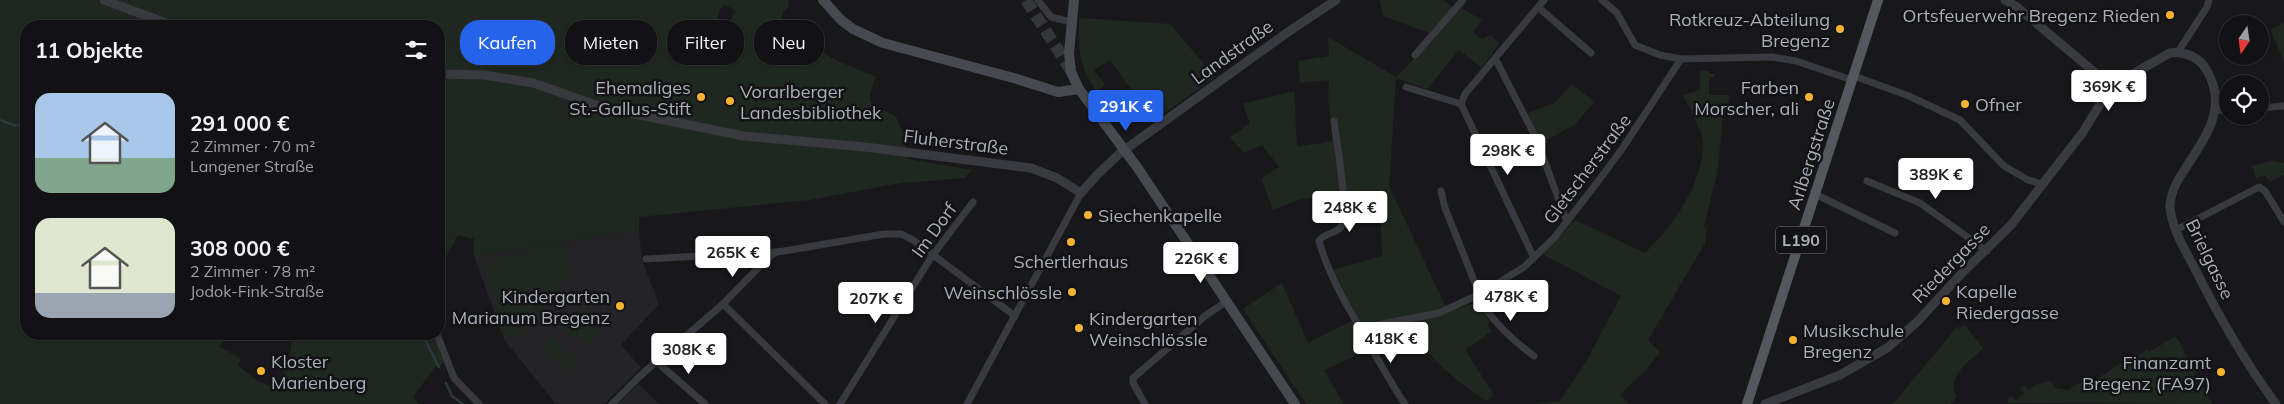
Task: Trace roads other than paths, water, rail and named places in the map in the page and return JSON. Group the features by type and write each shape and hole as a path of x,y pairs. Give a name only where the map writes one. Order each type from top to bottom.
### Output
{"main road":[{"path":"823,0 841,20 853,29 882,43 1017,78 1064,93 1079,89"},
{"path":"1074,0 1069,54 1074,80 1227,301 1295,404"},
{"name":"Arlbergstraße","path":"1747,404 1878,0"},
{"path":"1053,90 1074,80"}],"street":[{"path":"104,0 158,20"},
{"path":"1038,0 1051,17 1071,22"},
{"name":"Landstraße","path":"1081,193 1109,161 1288,32 1336,0"},
{"path":"1415,55 1463,0"},
{"path":"1460,104 1465,94 1496,60 1544,0"},
{"path":"1602,0 1617,13 1635,45 1660,55 1681,59 1772,56 1796,61 1909,96 1960,120 2004,166 2028,180 2042,184"},
{"path":"2005,0 2017,7 2111,86 2170,53 2178,52 2208,7 2209,0"},
{"path":"1538,7 1592,53"},
{"name":"Brielgasse","path":"2178,52 2193,56 2203,63 2213,80 2217,95 2216,110 2202,143 2174,189 2170,206 2176,230 2235,344 2276,404"},
{"name":"Gletscherstraße","path":"1362,333 1372,326 1439,313 1480,294 1510,277 1534,258 1567,222 1622,149 1681,59"},
{"path":"1496,60 1536,138 1567,222"},
{"name":"Fluherstraße","path":"445,74 484,75 533,83 605,108 744,136 1031,168 1057,178 1081,193"},
{"name":"Riedergasse","path":"1765,404 1840,375 1888,348 1917,322 1962,273 1987,251 2011,225 2083,132 2111,86"},
{"path":"1406,87 1460,104 1534,258"},
{"path":"2269,107 2284,106"},
{"path":"1334,121 1344,201 1344,220 1338,230 1323,235 1319,241 1323,256 1362,333 1387,378 1405,404"},
{"path":"1867,181 1920,203 1987,251"},
{"path":"2176,230 2259,187 2266,191 2284,222"},
{"path":"1441,191 1445,208 1485,308 1495,322 1516,344 1534,356"},
{"path":"967,404 1081,193"},
{"path":"1816,194 1895,233"},
{"name":"Im Dorf","path":"840,404 932,256 973,202"},
{"path":"646,259 776,252 893,233 901,234 912,240 1015,316"},
{"path":"612,404 641,375 723,304 776,252"},
{"path":"1145,404 1133,383 1136,375 1205,316 1227,301"},
{"path":"723,304 825,404"},
{"path":"439,340 454,378 479,404"},
{"path":"658,362 705,404"}],"waterway":[{"path":"0,120 20,126"},
{"path":"425,340 439,367"},
{"path":"446,383 452,396 463,404"}],"tunnel":[{"path":"1026,0 1074,75"}],"place":[{"name":"Ortsfeuerwehr Bregenz Rieden","path":"2170,15"},
{"name":"Rotkreuz-Abteilung Bregenz","path":"1840,29"},
{"name":"Ehemaliges St.-Gallus-Stift","path":"701,97"},
{"name":"Farben Morscher, ali","path":"1809,97"},
{"name":"Vorarlberger Landesbibliothek","path":"730,101"},
{"name":"Ofner","path":"1965,104"},
{"name":"Siechenkapelle","path":"1088,215"},
{"name":"Schertlerhaus","path":"1071,242"},
{"name":"Weinschlössle","path":"1072,292"},
{"name":"Kapelle Riedergasse","path":"1946,301"},
{"name":"Kindergarten Marianum Bregenz","path":"620,306"},
{"name":"Kindergarten Weinschlössle","path":"1079,328"},
{"name":"Musikschule Bregenz","path":"1793,340"},
{"name":"Kloster Marienberg","path":"261,371"},
{"name":"Finanzamt Bregenz (FA97)","path":"2221,372"}]}
